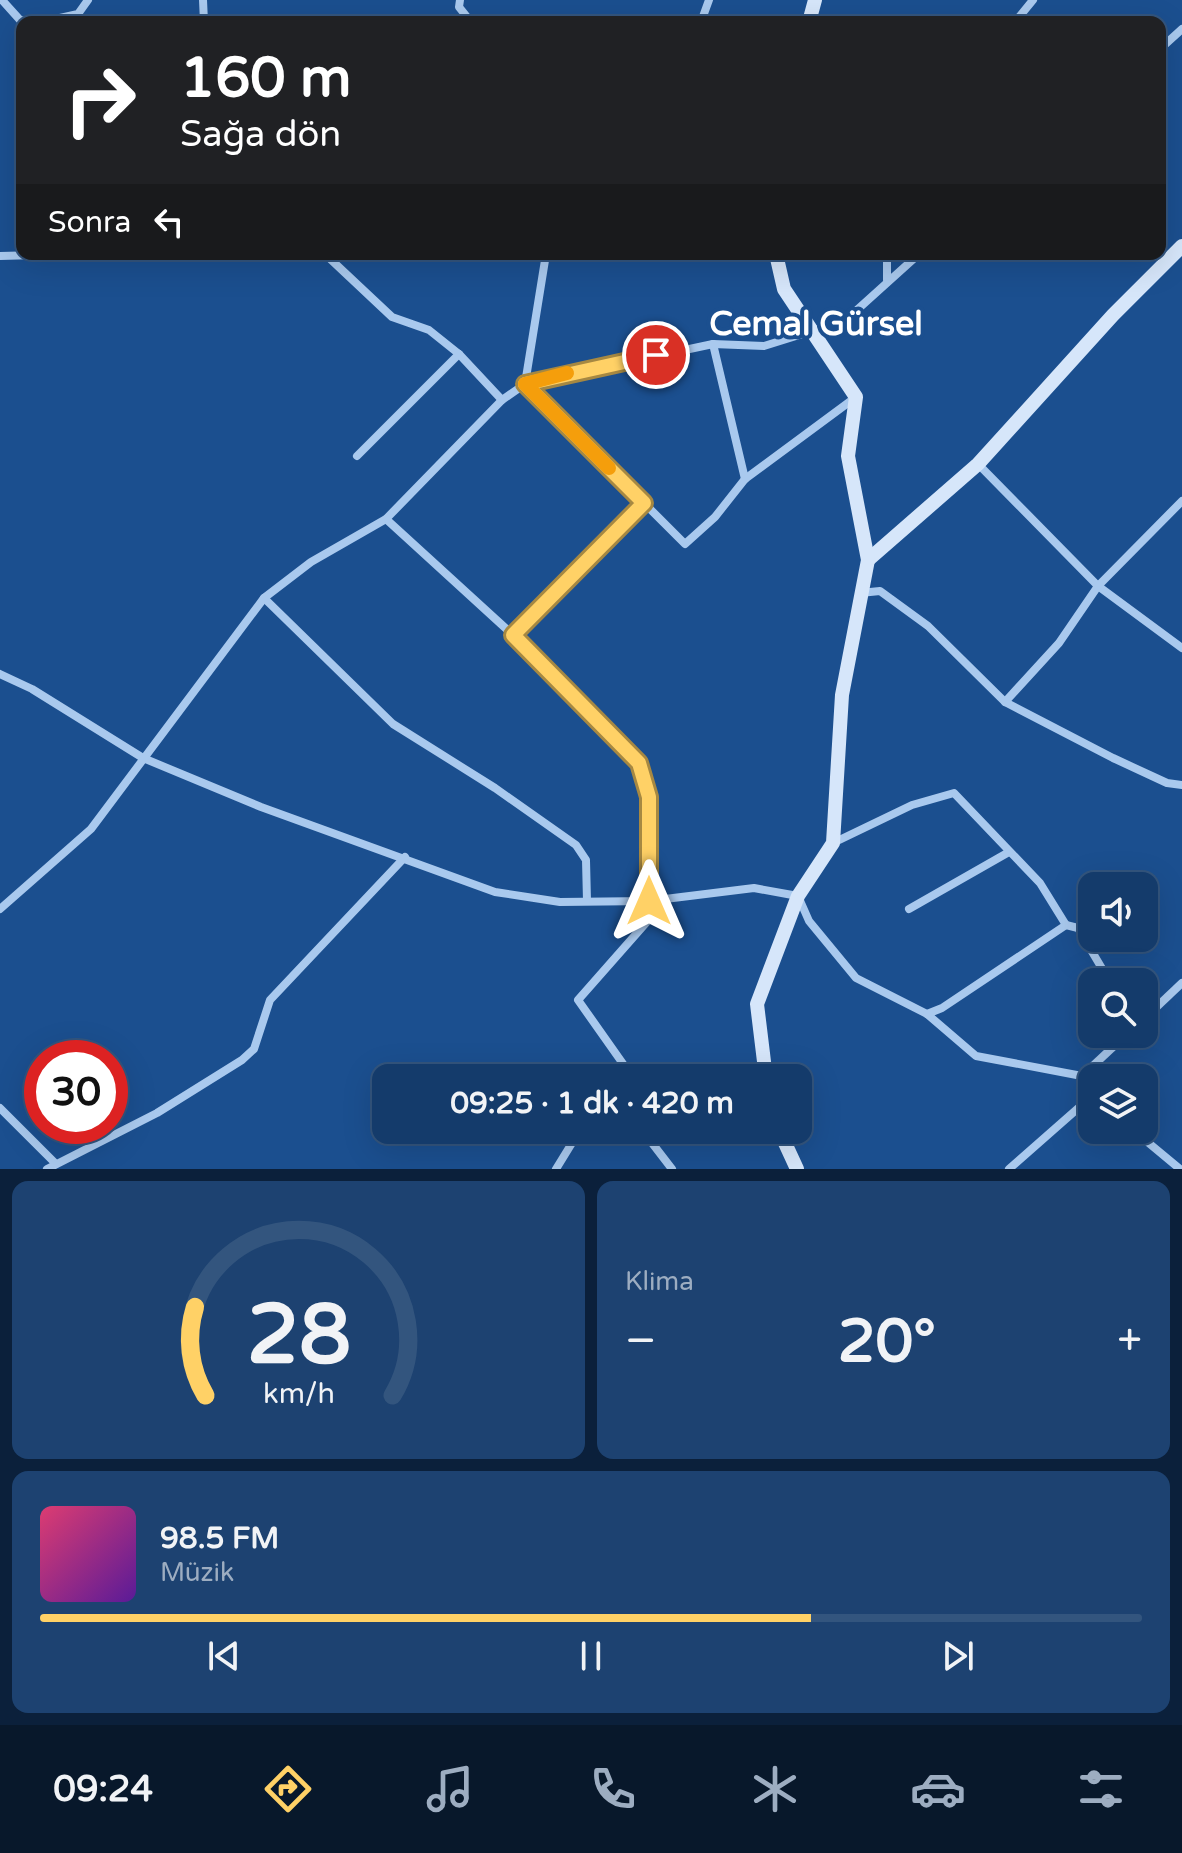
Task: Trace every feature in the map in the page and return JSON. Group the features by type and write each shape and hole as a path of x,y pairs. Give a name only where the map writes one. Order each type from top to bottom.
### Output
{"street":[{"path":"2,0 16,16"},
{"path":"69,16 78,14 88,0"},
{"path":"1020,16 1033,0"},
{"path":"1166,44 1182,29"},
{"path":"868,560 978,464 1113,315 1182,246"},
{"path":"331,260 392,317 429,330 459,354 502,400"},
{"path":"525,384 545,260"},
{"path":"764,1064 757,1004 798,896 833,843 842,695 859,593 868,560 848,456 856,397 784,289 777,260"},
{"path":"887,260 887,280"},
{"path":"0,909 91,829 264,598 311,562 386,519 502,400 525,384 713,344 764,346 812,331 848,318 912,260"},
{"path":"713,344 745,479"},
{"path":"357,456 459,354"},
{"path":"525,384 685,544 715,517 745,479 856,397"},
{"path":"978,464 1098,586 1182,648"},
{"path":"1005,702 1059,643 1098,586 1182,501"},
{"path":"513,635 644,503"},
{"path":"386,519 513,635 639,763 649,797 649,901"},
{"path":"859,593 880,591 928,626 1005,702 1113,758 1167,783 1182,785"},
{"path":"264,598 393,724 495,788 576,845 586,860 587,901"},
{"path":"0,674 32,689 143,758 261,807 495,892 560,902 649,901 754,888 798,896"},
{"path":"833,843 912,805 954,793 1040,883 1066,925 1078,928 1102,968"},
{"path":"909,909 1009,852"},
{"path":"0,1108 52,1167 157,1113 254,1049 270,1000 405,857"},
{"path":"798,896 809,921 856,978 927,1014 976,1056 1078,1075"},
{"path":"623,1064 578,1000 667,899"},
{"path":"927,1014 942,1008 1066,925"},
{"path":"1158,1006 1182,983"},
{"path":"1095,1064 1112,1048"},
{"path":"1009,1169 1078,1106"},
{"path":"556,1169 571,1144"},
{"path":"653,1144 672,1169"},
{"path":"785,1144 797,1169"},
{"path":"1150,1144 1180,1169"}],"slow traffic":[{"path":"567,373 525,384 609,468"}],"district":[{"name":"Cemal Gürsel","path":"816,323"}],"route":[{"path":"649,901 649,797 639,763 629,748 513,635 644,503 525,384 656,355"}]}
